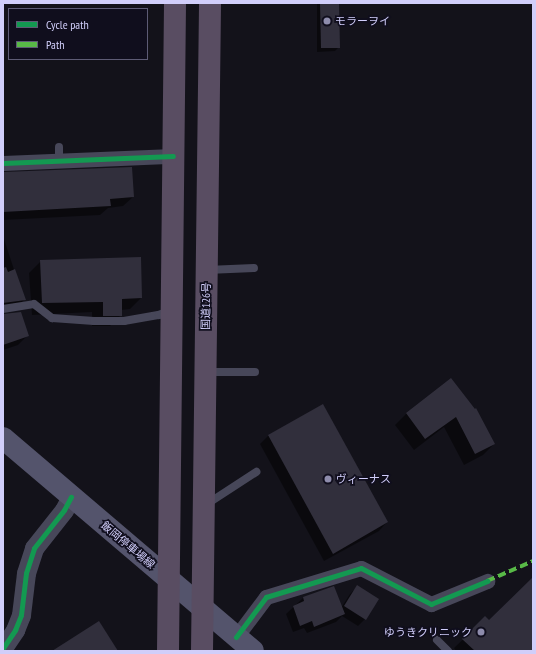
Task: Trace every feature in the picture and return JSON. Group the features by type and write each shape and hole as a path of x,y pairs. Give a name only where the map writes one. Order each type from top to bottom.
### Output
{"highway":[{"path":"168,651 175,3"},
{"name":"国道126号","path":"202,651 210,3"}],"main road":[{"name":"飯岡停車場線","path":"3,438 253,651"}],"street":[{"path":"3,163 59,154 173,156"},
{"path":"3,648 15,630 21,615 26,573 34,548 64,510 71,497"},
{"path":"236,637 266,597 361,568 431,604 487,581"}],"lane":[{"path":"206,270 254,268"},
{"path":"3,309 34,304 52,318 94,321 124,321 159,315 171,310"},
{"path":"205,372 255,372"},
{"path":"204,506 256,472"},
{"path":"437,640 448,651"}],"building":[{"path":"320,3 339,3 340,48 321,48"},
{"path":"132,167 134,197 110,199 111,206 3,212 3,172"},
{"path":"141,257 142,298 122,299 122,316 103,316 103,302 42,303 40,260"},
{"path":"6,267 8,272 15,269 26,300 3,303 3,268"},
{"path":"21,312 29,336 3,345 3,314"},
{"path":"451,378 475,409 476,408 495,444 475,454 456,417 425,439 406,413"},
{"name":"ヴィーナス","path":"323,404 388,522 333,554 268,435"},
{"path":"533,577 533,651 475,651 462,639 485,616 489,620"},
{"path":"357,585 379,599 366,620 344,606"},
{"path":"334,586 345,614 314,627 312,621 300,626 293,606 304,601 303,597"},
{"path":"99,621 118,651 52,651"}],"marked path":[{"path":"487,581 533,561"}],"cycle path":[{"path":"3,163 173,156"},
{"path":"3,648 15,630 21,615 26,573 34,548 64,510 71,497"},
{"path":"236,637 266,597 361,568 431,604 487,581"}],"place":[{"name":"モラーヲイ","path":"327,21"},
{"name":"ヴィーナス","path":"328,479"},
{"name":"ゆうきクリニック","path":"481,632"}]}
